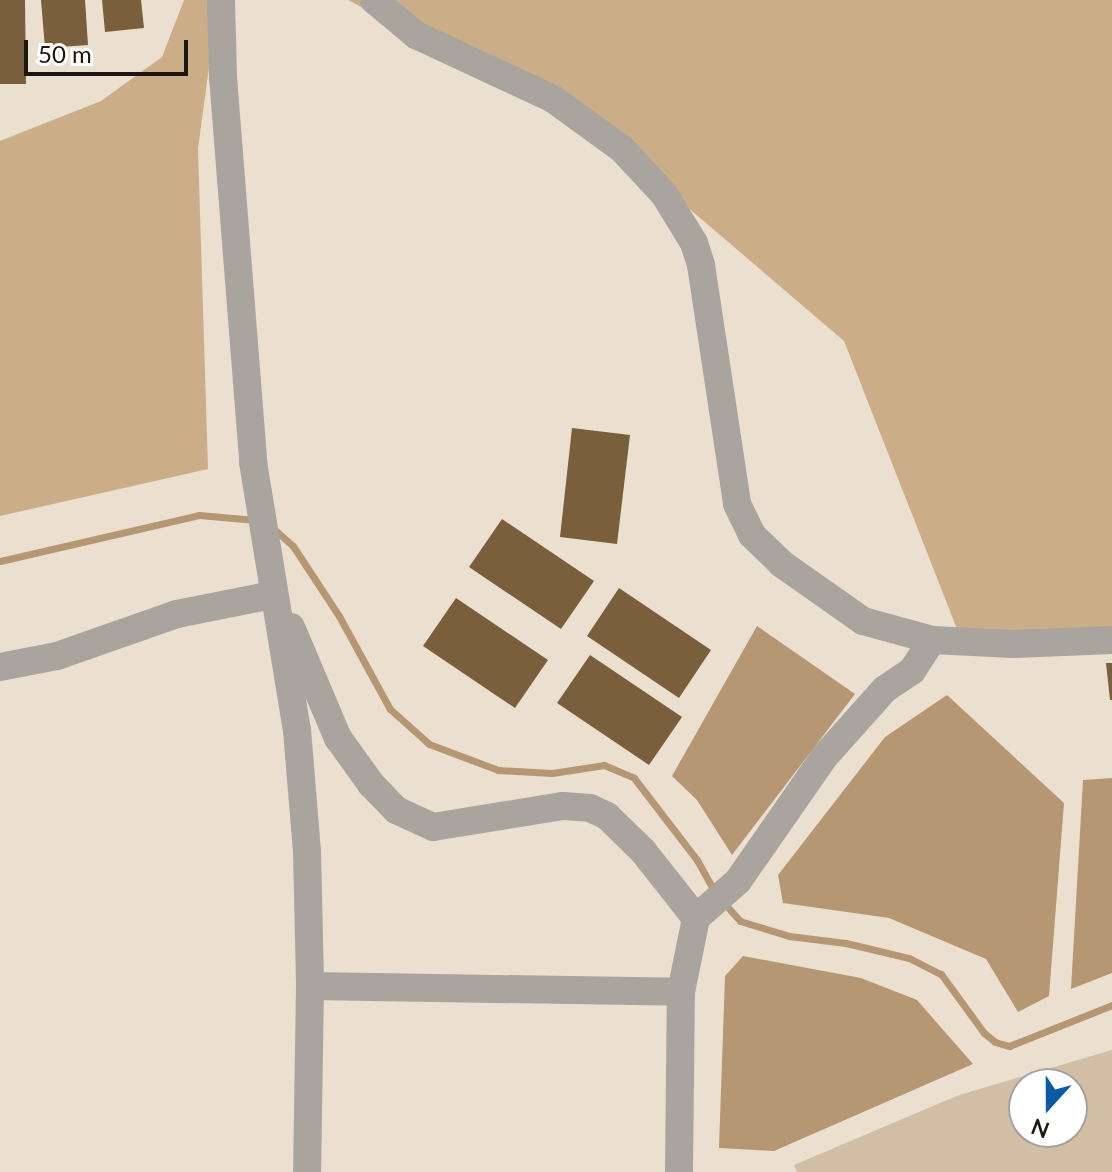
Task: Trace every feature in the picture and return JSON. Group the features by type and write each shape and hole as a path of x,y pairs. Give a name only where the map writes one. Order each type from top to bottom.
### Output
{"street":[{"path":"221,0 223,77 253,462 272,595 297,730 307,851 310,986 307,1172"},
{"path":"374,0 416,35 553,99 622,149 664,194 694,243 701,265 737,504 752,535 782,564 863,621 932,640 1013,644 1112,640"},
{"path":"0,667 57,656 177,614 272,595"},
{"path":"272,595 290,625 338,738 371,784 396,810 433,827 563,806 590,808 607,816 643,851 696,918"},
{"path":"679,1172 681,992 696,918 738,881 825,756 885,689 912,671 932,640"},
{"path":"310,986 681,992"}],"shaded area":[{"path":"184,0 218,0 198,149 208,469 0,516 0,141 101,101 162,57"},
{"path":"348,0 1112,0 1112,652 959,634 844,341 603,135"},
{"path":"757,626 855,694 732,855 697,800 672,776"},
{"path":"947,695 1064,803 1049,996 1018,1012 986,959 889,918 783,903 778,875 885,737"},
{"path":"1112,778 1112,973 1071,989 1083,780"},
{"path":"743,956 861,978 917,1000 973,1064 774,1151 719,1148 725,976"},
{"path":"1112,1050 1112,1172 797,1172 794,1165 959,1095 1008,1081 1008,1148 1088,1148 1088,1068 1051,1068"}],"building":[{"path":"0,0 25,0 26,84 0,84"},
{"path":"41,0 85,0 88,45 45,48"},
{"path":"102,0 141,0 144,28 105,32"},
{"path":"572,428 630,435 617,544 560,537"},
{"path":"502,519 594,581 561,629 469,567"},
{"path":"619,588 711,650 679,698 587,636"},
{"path":"456,598 548,660 515,708 423,646"},
{"path":"590,655 682,717 649,765 557,703"},
{"path":"1106,663 1112,663 1112,700 1110,700"}],"waterway":[{"path":"0,561 199,515 256,520"},
{"path":"274,529 293,546 339,616 390,709 429,744 498,770 552,773 604,765 634,778 697,860 716,894"},
{"path":"724,903 740,921 789,936 846,943 909,958 941,974 984,1033 995,1042 1009,1046 1112,1005"}]}
